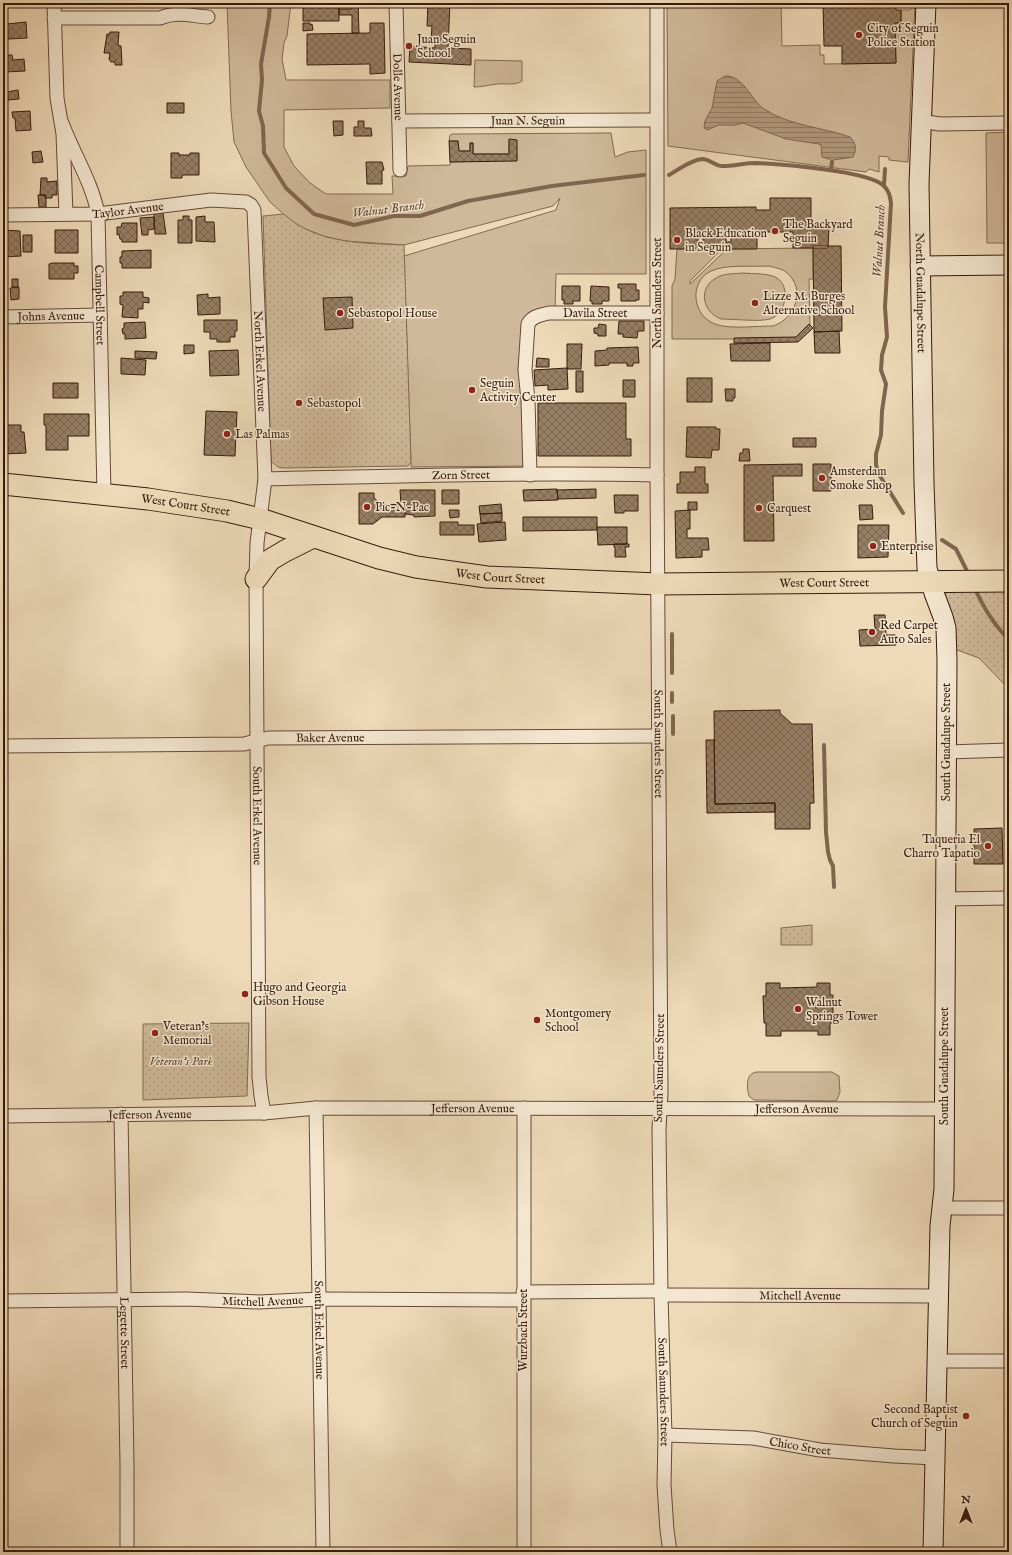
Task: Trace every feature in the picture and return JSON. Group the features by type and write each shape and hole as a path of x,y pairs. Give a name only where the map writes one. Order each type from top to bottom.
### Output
{"main road":[{"name":"West Court Street","path":"3,484 104,494 194,505 227,511 260,519 379,558 416,567 455,573 512,578 658,584 1009,581"},
{"path":"256,579 270,560 284,550 313,537"}],"street":[{"name":"Campbell Street","path":"54,3 57,98 62,123 66,214"},
{"name":"Dolle Avenue","path":"396,3 400,170"},
{"name":"North Saunders Street","path":"657,3 656,120 658,584"},
{"name":"North Guadalupe Street","path":"926,3 921,121 920,266 926,562 930,582"},
{"path":"54,18 160,18 181,13 202,17"},
{"name":"Juan N. Seguin","path":"399,121 656,120"},
{"path":"921,121 940,124 1009,123"},
{"name":"Campbell Street","path":"62,123 91,188 96,201 98,214 104,494"},
{"name":"Taylor Avenue","path":"3,215 98,214 211,200 246,202 251,205"},
{"name":"North Erkel Avenue","path":"251,205 254,210 255,222 264,479 260,519"},
{"path":"920,266 1009,265"},
{"name":"Davila Street","path":"530,475 528,400 525,370 528,324 533,318 540,315 562,313 657,313"},
{"name":"Johns Avenue","path":"3,317 100,315"},
{"name":"Zorn Street","path":"264,479 412,475 657,475"},
{"name":"South Erkel Avenue","path":"260,519 256,543 259,1077 264,1113"},
{"name":"South Guadalupe Street","path":"930,582 946,628 947,660 944,1189 940,1226 933,1552"},
{"name":"South Saunders Street","path":"658,584 661,1108 658,1129 665,1435 664,1485 670,1552"},
{"name":"Baker Avenue","path":"3,746 244,744 276,738 659,736"},
{"path":"947,752 1009,750"},
{"path":"945,898 1009,898"},
{"name":"South Erkel Avenue","path":"316,1108 323,1552"},
{"name":"Jefferson Avenue","path":"3,1116 264,1113 316,1108 944,1109"},
{"name":"Wurzbach Street","path":"524,1108 524,1552"},
{"name":"Legette Street","path":"121,1114 127,1464 126,1552"},
{"path":"942,1208 1009,1208"},
{"name":"Mitchell Avenue","path":"3,1301 186,1299 259,1302 320,1299 661,1293 939,1296"},
{"path":"938,1361 1009,1361"},
{"name":"Chico Street","path":"665,1435 753,1438 820,1450 935,1458"}],"green space":[{"path":"227,3 291,3 287,36 284,43 282,59 286,80 390,80 390,108 284,110 284,147 294,166 310,183 326,194 393,194 392,176 406,176 408,166 450,165 450,162 517,160 516,140 509,140 509,154 473,154 473,143 470,143 470,151 459,151 458,141 449,141 450,135 452,134 611,133 615,157 628,152 646,150 646,274 556,274 555,310 531,313 526,466 411,467 404,256 556,210 560,198 553,206 404,245 345,241 323,236 301,227 289,219 270,202 246,167 234,142 231,111"},
{"path":"667,3 781,3 782,46 820,45 820,55 824,55 824,64 896,63 895,23 901,23 901,10 910,10 913,7 913,3 915,3 908,162 889,160 889,157 879,156 879,172 869,169 866,172 668,146"},
{"path":"475,60 522,61 522,81 513,84 497,84 474,87"},
{"path":"1009,132 1009,243 987,243 986,133"},
{"path":"284,214 297,224 310,231 325,236 341,240 372,244 404,245 411,462 408,466 283,468 278,467 271,461 263,216"},
{"path":"813,248 813,279 809,279 810,325 796,339 672,339 672,286 675,279 677,249 722,249 690,281 690,284 727,249","holes":["769,266 786,272 796,287 796,303 787,317 781,322 773,326 730,327 718,325 709,321 698,308 696,291 704,276 711,271 724,267"]},
{"path":"743,273 770,275 774,276 781,282 784,288 785,300 780,312 766,320 746,320 721,319 710,311 706,306 705,294 710,282 722,275"},
{"path":"1009,581 1009,689 979,658 946,646 930,582"},
{"path":"812,925 812,945 781,945 781,928"},
{"name":"Veteran’s Park","path":"249,1023 247,1096 143,1100 143,1024"},
{"path":"757,1072 832,1072 839,1076 840,1092 837,1100 834,1101 754,1100 749,1096 748,1081 750,1075"}],"shaded area":[{"path":"725,76 737,79 759,105 774,115 795,123 850,137 855,146 853,157 833,160 832,162 829,159 822,157 821,145 819,144 786,139 743,123 736,125 719,125 707,130 704,128 705,121 712,108 717,81"}],"building":[{"path":"303,3 339,3 339,21 303,21"},
{"path":"351,3 358,3 359,33 352,33 352,15 339,15 339,9 351,9"},
{"path":"428,3 450,3 448,48 471,49 471,65 409,62 410,46 435,48 435,40 431,40 432,26 427,26"},
{"name":"City of Seguin Police Station","path":"823,3 896,3 896,10 901,10 901,23 895,23 896,63 842,64 842,46 824,46"},
{"path":"26,22 27,38 8,39 7,24"},
{"path":"303,23 310,23 310,25 312,24 313,30 303,31"},
{"path":"370,23 384,23 385,73 370,74 370,64 307,65 307,34 370,33"},
{"path":"110,32 119,32 118,45 121,46 122,65 115,65 115,62 111,62 109,59 110,53 104,53 107,34 110,34"},
{"path":"4,55 12,55 13,60 24,59 25,71 5,72"},
{"path":"18,90 19,99 8,100 7,92"},
{"path":"167,103 184,103 184,113 167,113"},
{"path":"30,111 31,130 16,131 15,118 13,118 12,112"},
{"path":"333,121 343,121 343,135 334,136"},
{"path":"358,121 364,121 364,128 371,128 372,136 354,136 354,127 358,127"},
{"path":"509,139 517,140 517,161 450,162 449,141 458,141 459,151 470,151 470,143 473,143 473,154 509,154"},
{"path":"41,151 43,162 33,163 32,152"},
{"path":"171,153 190,155 190,153 199,153 199,175 182,175 182,178 171,178"},
{"path":"366,162 382,162 384,170 382,170 382,184 367,184"},
{"path":"41,178 47,178 47,182 57,181 57,195 52,195 52,198 45,198 45,195 40,195"},
{"path":"38,195 46,195 46,207 39,207"},
{"path":"770,198 811,198 811,227 829,227 828,248 793,248 793,232 757,232 757,249 670,249 670,208 756,207 756,210 770,210","holes":["698,232 703,232 703,242 698,242","726,232 731,232 731,242 726,242"]},
{"path":"163,213 166,234 155,234 154,214"},
{"path":"183,216 189,216 189,220 192,220 192,243 178,243 178,220 183,220"},
{"path":"205,216 205,222 214,222 215,242 196,241 196,217"},
{"path":"154,217 154,229 148,230 148,235 142,235 140,218"},
{"path":"122,223 137,223 137,242 122,242 119,234 117,235 117,227 121,227"},
{"path":"4,230 20,231 21,256 3,257"},
{"path":"55,230 78,230 78,253 55,253"},
{"path":"23,235 32,235 32,252 23,252"},
{"path":"813,246 841,246 842,331 814,332"},
{"path":"151,250 151,268 122,268 120,257 122,257 122,251"},
{"path":"74,263 74,266 78,266 78,273 74,273 74,279 49,279 49,264"},
{"path":"12,279 18,279 18,287 12,287"},
{"path":"618,284 636,284 636,290 639,290 639,300 621,301 621,288 618,288"},
{"path":"562,286 580,286 580,301 573,301 573,304 564,304 564,300 562,300"},
{"path":"591,286 609,287 609,301 602,301 602,304 592,304 592,301 590,301"},
{"path":"19,287 19,299 11,300 10,288"},
{"path":"123,292 143,292 143,297 149,298 149,303 143,302 143,309 138,309 138,318 122,317 123,305 120,304 120,296 123,296"},
{"path":"208,294 208,298 220,297 220,314 198,315 197,295"},
{"path":"352,297 353,328 325,330 323,298"},
{"path":"204,320 237,320 237,331 235,331 235,337 230,337 230,342 217,342 217,339 210,339 210,332 204,332"},
{"path":"619,321 644,321 644,331 638,331 637,338 623,337 623,334 618,334"},
{"path":"145,322 146,338 125,339 125,334 123,334 122,329 124,328 124,323"},
{"path":"599,324 606,325 606,336 598,336 598,334 594,333 594,328 598,328"},
{"path":"809,324 813,328 798,342 734,343 734,338 796,337"},
{"path":"839,331 840,353 815,353 814,332"},
{"path":"770,343 770,361 731,361 730,344"},
{"path":"567,344 582,344 581,369 567,369"},
{"path":"184,345 194,345 194,353 184,354"},
{"path":"638,347 639,363 633,363 633,366 627,366 627,363 609,363 609,365 595,366 595,351 607,350 607,348"},
{"path":"238,350 239,375 210,376 209,351"},
{"path":"135,351 157,352 156,359 135,358"},
{"path":"121,358 146,360 145,375 121,374"},
{"path":"537,358 549,359 549,367 536,367"},
{"path":"567,368 568,389 548,390 548,385 535,386 534,370"},
{"path":"576,371 583,371 583,392 576,392"},
{"path":"687,378 712,378 712,402 687,402"},
{"path":"623,380 635,380 635,397 623,397"},
{"path":"53,383 78,383 78,398 53,398"},
{"path":"725,389 735,389 735,398 733,398 733,401 726,401"},
{"path":"538,403 626,403 626,439 631,439 631,456 538,456"},
{"path":"206,411 237,412 235,456 204,455"},
{"path":"44,414 89,414 89,436 68,436 68,450 46,450 46,425 44,425"},
{"path":"3,425 21,425 21,432 24,432 26,453 3,454"},
{"path":"687,427 716,427 716,429 720,429 719,450 712,450 711,458 686,457"},
{"path":"793,438 816,438 816,447 793,447"},
{"path":"743,449 749,449 750,461 739,461 740,453 743,453"},
{"name":"Carquest","path":"802,464 802,476 773,476 774,541 744,541 744,465"},
{"name":"Amsterdam Smoke Shop","path":"813,464 831,464 831,491 813,491"},
{"path":"695,467 705,467 705,484 708,484 708,493 677,493 677,484 680,484 680,472 695,472"},
{"path":"557,489 558,500 524,501 523,490"},
{"path":"596,489 596,498 558,499 557,490"},
{"path":"400,490 435,490 435,516 414,517 414,515 405,514 405,504 401,504"},
{"path":"442,490 459,490 459,504 442,504"},
{"path":"359,493 374,493 374,498 382,505 405,504 405,517 382,517 373,524 359,524"},
{"path":"614,495 638,495 638,511 624,511 624,513 615,513"},
{"path":"688,502 697,502 697,510 688,510"},
{"path":"501,504 502,513 480,514 479,506"},
{"path":"859,505 872,505 873,519 860,520"},
{"path":"449,510 459,510 459,517 450,518"},
{"path":"690,510 690,529 687,529 687,538 708,538 709,550 702,550 702,557 676,558 675,511"},
{"path":"502,513 502,521 481,523 480,514"},
{"path":"523,517 597,517 597,530 523,531"},
{"path":"440,522 458,522 458,525 474,525 474,535 440,535"},
{"path":"505,522 506,540 479,542 477,524"},
{"name":"Enterprise","path":"858,525 889,525 888,557 858,558"},
{"path":"597,527 627,527 627,544 598,545"},
{"path":"614,544 629,544 629,547 625,547 626,557 615,557"},
{"name":"Red Carpet Auto Sales","path":"874,615 885,615 886,635 896,635 896,645 860,646 859,630 875,629"},
{"path":"780,710 780,713 792,724 812,724 814,803 810,803 810,829 775,829 775,803 715,804 714,711"},
{"path":"706,740 714,740 715,804 775,803 775,812 707,813"},
{"name":"Taqueria El Charro Tapatio","path":"1002,828 1003,864 974,864 974,829"},
{"name":"Walnut Springs Tower","path":"766,983 780,983 780,988 817,987 817,983 830,983 830,995 833,995 833,1023 830,1023 830,1035 818,1035 818,1031 781,1031 781,1036 766,1036 763,996 766,996"}],"waterway":[{"name":"Walnut Branch","path":"270,3 261,64 262,80 259,111 263,126 264,153 286,188 314,214 354,225 394,216 420,216 468,201 552,186 644,175"},
{"name":"Walnut Branch","path":"669,175 689,163 702,159 722,166 756,163 843,172 875,181 884,186 887,190 891,203 885,307 887,337 882,355 881,370 886,384 882,411 881,435 876,454 876,465 880,476 903,513"},
{"path":"831,170 832,162"},
{"path":"884,185 885,169"},
{"name":"Walnut Branch","path":"942,540 956,549 969,575"},
{"name":"Walnut Branch","path":"975,589 990,616 1009,640"},
{"path":"672,634 672,673"},
{"path":"672,693 672,702"},
{"path":"673,716 673,734"},
{"path":"824,745 826,832 828,852 833,866 834,887"}],"place":[{"name":"City of Seguin Police Station","path":"859,35"},
{"name":"Juan Seguin School","path":"409,46"},
{"name":"The Backyard Seguin","path":"775,231"},
{"name":"Black Education in Seguin","path":"677,240"},
{"name":"Lizze M. Burges Alternative School","path":"755,303"},
{"name":"Sebastopol House","path":"340,313"},
{"name":"Seguin Activity Center","path":"472,390"},
{"name":"Sebastopol","path":"299,403"},
{"name":"Las Palmas","path":"227,434"},
{"name":"Amsterdam Smoke Shop","path":"822,478"},
{"name":"Pic-N-Pac","path":"367,507"},
{"name":"Carquest","path":"759,508"},
{"name":"Enterprise","path":"873,546"},
{"name":"Red Carpet Auto Sales","path":"872,632"},
{"name":"Taqueria El Charro Tapatio","path":"988,846"},
{"name":"Hugo and Georgia Gibson House","path":"245,994"},
{"name":"Walnut Springs Tower","path":"798,1009"},
{"name":"Montgomery School","path":"537,1020"},
{"name":"Veteran’s Memorial","path":"155,1033"},
{"name":"Second Baptist Church of Seguin","path":"966,1416"}]}
